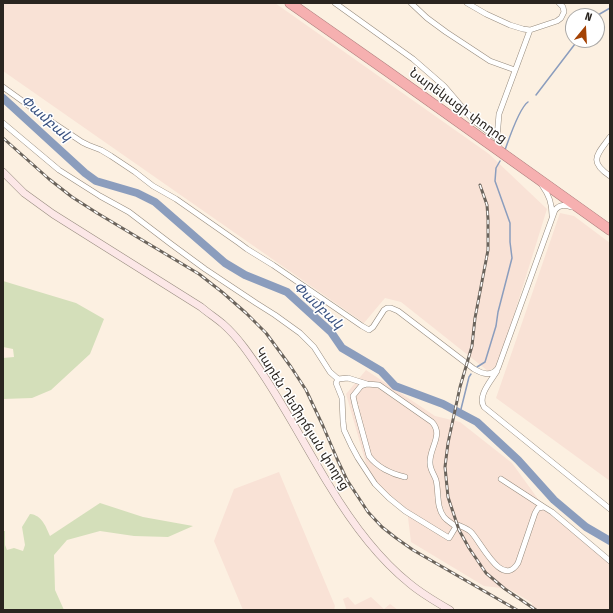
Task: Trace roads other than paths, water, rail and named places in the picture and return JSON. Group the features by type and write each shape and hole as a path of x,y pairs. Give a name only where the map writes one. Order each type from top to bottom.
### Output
{"highway":[{"name":"Նարեկացի փողոց","path":"290,3 610,230"}],"main road":[{"name":"Կարեն Դեմիրճյան փողոց","path":"3,172 24,193 52,214 201,307 223,324 237,339 256,364 275,393 340,504 364,536 385,560 410,584 424,595 450,610"}],"street":[{"path":"335,3 413,59 444,86 474,121 497,138"},
{"path":"411,3 427,18 446,32 490,61 515,70"},
{"path":"467,3 510,25 530,30 553,23 561,18 564,12 563,7 559,3"},
{"path":"500,153 497,138 499,114 530,30"},
{"path":"3,87 82,142 101,150 136,172 153,186 176,199 247,249 362,326 369,330 373,327 384,310 391,308 398,311 482,374 490,374 497,370"},
{"path":"3,123 59,170 100,196 130,212 205,269 276,315 300,333 314,347 330,372 338,379 348,378 367,384 379,385 432,422 436,426 437,434 430,458 430,470 436,480 438,499 442,515 456,527 458,525 472,533 496,566 503,570 510,571 516,567 535,512 538,508 544,507"},
{"path":"610,137 597,154 596,158 598,166 610,176"},
{"path":"538,179 548,193 552,206 551,220"},
{"path":"579,208 560,205 555,210 501,362 483,394 481,403 484,408 610,509"},
{"path":"338,379 336,383 342,398 344,430 354,452 376,484 389,498 405,511 448,538 456,527"},
{"path":"367,384 361,386 353,396 369,456 372,461 385,469 397,475 405,476"},
{"path":"501,479 558,517 610,561"}],"waterway":[{"path":"605,11 610,8"},
{"path":"536,95 572,48"},
{"name":"Փամբակ","path":"3,98 85,173 96,181 137,193 155,202 225,263 245,275 287,292 331,332 342,348 381,371 395,386 443,404 477,422 518,460 554,500 586,527 610,541"},
{"path":"505,150 521,110 528,102"},
{"path":"477,367 485,362 496,326 498,312 512,258 510,223 495,181 496,168 500,161"},
{"path":"460,413 471,374"}],"railway":[{"path":"3,138 49,179 72,197 199,274 246,313 266,333 306,390 347,480 368,512 382,527 413,550 517,610"},
{"path":"480,185 487,205 488,250 475,318 472,346 460,387 448,443 445,467 448,497 459,530 486,573 505,589 536,610"}]}
